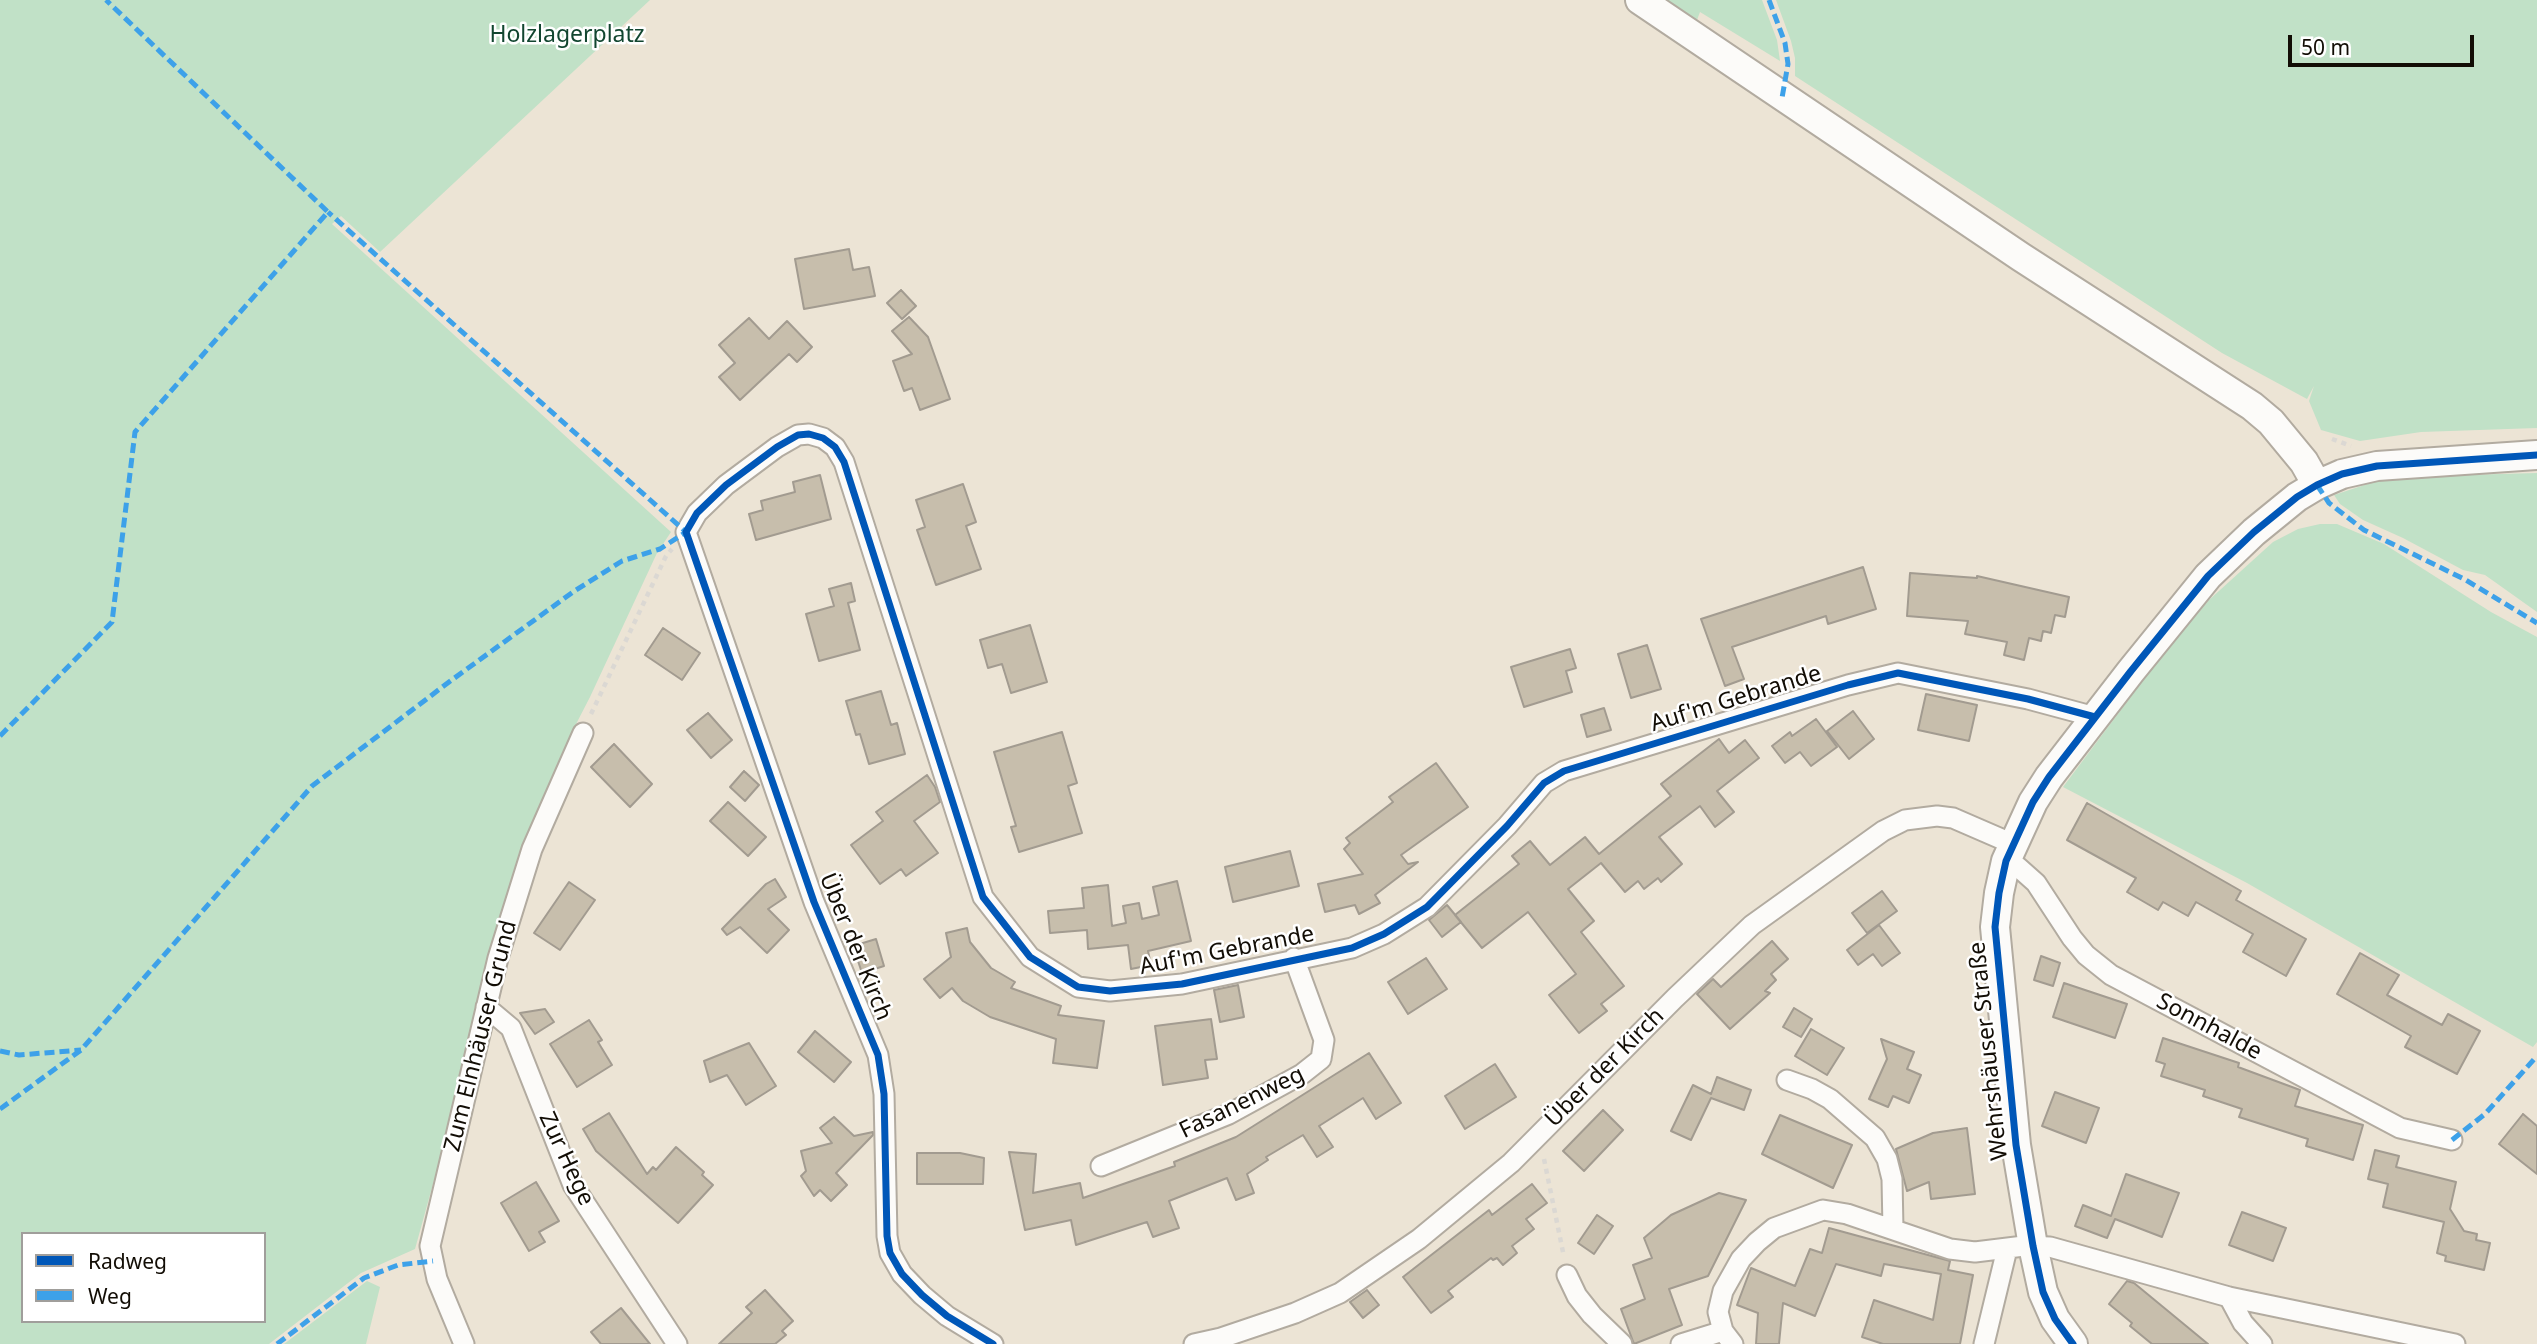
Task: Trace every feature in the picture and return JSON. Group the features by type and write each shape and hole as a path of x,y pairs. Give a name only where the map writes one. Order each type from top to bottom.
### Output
{"street":[{"path":"1640,0 2021,257 2252,406 2271,422 2304,462 2317,485"},
{"name":"Auf'm Gebrande","path":"686,532 696,513 726,485 777,447 798,435 809,434 823,438 835,447 844,462 983,897 1030,957 1078,987 1110,991 1182,984 1294,958 1352,948 1408,920 1446,890 1544,783 1564,771 1848,685 1898,673 2028,699 2095,717"},
{"name":"Wehrshäuser Straße","path":"2073,1344 2055,1319 2020,1247 2016,1144 1995,927 1999,893 2010,852 2033,802 2095,717 2208,576 2275,513 2317,485 2342,474 2377,466 2537,456"},
{"name":"Über der Kirch","path":"686,532 814,902 878,1055 884,1094 886,1223 890,1253 902,1274 922,1295 947,1315 993,1344"},
{"name":"Zum Elnhäuser Grund","path":"464,1344 437,1279 430,1246 498,958 532,849 583,733"},
{"name":"Über der Kirch","path":"1194,1344 1221,1338 1295,1313 1340,1293 1419,1239 1511,1163 1752,925 1883,831 1905,820 1937,816 1953,818 2010,852"},
{"name":"Sonnhalde","path":"2010,852 2018,867 2036,884 2072,938 2086,955 2111,975 2400,1128 2452,1139"},
{"name":"Fasanenweg","path":"1101,1166 1229,1114 1303,1074 1321,1059 1324,1040 1294,958"},
{"name":"Zur Hege","path":"486,1007 510,1028 573,1185 677,1344"},
{"path":"1787,1080 1830,1099 1875,1138 1887,1159 1892,1179 1893,1229"},
{"path":"1681,1344 1728,1338 1718,1312 1723,1291 1741,1259 1774,1228 1823,1209 1847,1213 1950,1249 1975,1252 2050,1247 2229,1297 2455,1344"},
{"path":"1984,1344 2020,1247"},
{"path":"1567,1275 1577,1296 1592,1315 1622,1344"},
{"path":"2229,1297 2243,1323 2262,1344"}],"path":[{"path":"583,733 666,555 686,532"},
{"path":"1539,1134 1567,1275"}],"green space":[{"name":"Holzlagerplatz","path":"0,0 650,0 380,252 341,216 332,224 671,532 657,553 573,730 482,1007 415,1249 361,1273 269,1344 0,1344"},
{"path":"1664,0 1762,0 1777,40 1780,61 1700,12 1697,20"},
{"path":"1776,0 2537,0 2537,428 2421,432 2360,441 2321,430 2309,401 2314,386 2307,399 2222,353 1795,76 1791,41"},
{"path":"2537,473 2537,612 2485,575 2463,570 2363,520 2340,504 2334,495 2389,477"},
{"path":"2320,524 2337,524 2384,544 2491,612 2537,637 2537,1042 2533,1047 2247,883 2063,787 2156,663 2209,600 2273,542 2298,529"},
{"path":"367,1281 380,1287 366,1344 284,1344"}],"building":[{"path":"849,249 853,270 869,267 875,296 804,309 795,259"},
{"path":"901,290 916,306 902,319 887,303"},
{"path":"909,317 928,337 950,399 920,410 912,388 904,391 893,361 912,354 892,331"},
{"path":"749,318 769,339 787,321 812,347 797,362 789,354 740,400 719,377 735,363 719,345"},
{"path":"820,475 831,519 756,540 749,514 763,510 761,501 795,492 793,482"},
{"path":"963,484 976,522 966,526 981,569 936,585 917,530 925,527 916,500"},
{"path":"1863,567 1876,609 1828,624 1826,616 1732,647 1744,679 1725,686 1701,619"},
{"path":"1910,573 1977,576 2069,597 2065,617 2055,615 2051,633 2043,631 2041,641 2029,638 2024,660 2004,655 2007,642 1965,634 1968,621 1907,616"},
{"path":"851,583 855,601 848,603 860,650 819,661 806,614 834,606 829,589"},
{"path":"1030,625 1047,682 1011,693 1002,664 988,668 980,640"},
{"path":"663,628 700,653 682,680 645,655"},
{"path":"1647,645 1661,689 1631,698 1618,654"},
{"path":"1570,649 1576,668 1566,671 1572,692 1524,707 1511,667"},
{"path":"881,691 891,725 897,723 905,754 869,764 860,734 856,735 846,701"},
{"path":"1926,694 1977,705 1969,741 1918,730"},
{"path":"1604,708 1611,730 1587,737 1581,715"},
{"path":"1853,711 1874,739 1849,759 1827,731"},
{"path":"708,713 732,740 711,758 687,730"},
{"path":"1816,719 1837,747 1811,766 1800,752 1785,763 1772,746 1790,732 1792,736"},
{"path":"1062,732 1077,783 1068,786 1082,833 1019,852 1011,827 1016,826 994,752"},
{"path":"1719,739 1729,753 1745,740 1759,758 1717,791 1734,812 1715,827 1700,806 1659,837 1682,864 1661,882 1658,878 1644,889 1638,881 1625,892 1601,863 1568,889 1594,921 1581,932 1624,986 1601,1004 1607,1011 1579,1033 1549,995 1576,974 1528,912 1482,948 1455,915 1519,864 1512,856 1530,841 1550,865 1585,837 1599,854 1671,796 1661,784"},
{"path":"614,744 652,784 630,807 591,767"},
{"path":"1436,763 1468,807 1401,855 1408,864 1418,862 1375,895 1380,903 1359,914 1355,905 1325,912 1318,884 1363,874 1344,849 1350,843 1346,838 1393,802 1389,797"},
{"path":"744,771 759,785 745,801 730,787"},
{"path":"927,775 940,802 914,821 938,853 906,876 901,869 880,884 851,845 883,821 876,812"},
{"path":"728,802 766,837 748,856 710,821"},
{"path":"2087,803 2241,891 2236,900 2306,939 2286,976 2243,952 2253,934 2196,902 2188,916 2163,902 2158,910 2127,892 2136,878 2067,840"},
{"path":"1290,851 1299,886 1233,902 1225,867"},
{"path":"775,879 786,897 768,909 789,930 767,953 740,927 727,935 722,929 766,884"},
{"path":"1177,881 1191,941 1148,951 1151,965 1131,969 1128,945 1088,949 1087,930 1050,933 1048,911 1084,908 1082,888 1108,885 1112,926 1126,923 1123,906 1139,903 1142,919 1159,915 1153,887"},
{"path":"569,882 595,900 560,950 534,933"},
{"path":"1882,891 1897,911 1867,933 1852,913"},
{"path":"1447,905 1461,922 1442,937 1429,920"},
{"path":"1879,925 1900,953 1882,966 1873,954 1858,965 1847,950"},
{"path":"967,928 970,942 991,968 1015,982 1011,988 1061,1006 1058,1015 1104,1021 1097,1068 1053,1063 1056,1039 990,1017 963,1001 952,988 940,998 924,979 951,957 946,933"},
{"path":"876,939 884,966 862,973 853,946"},
{"path":"1772,941 1788,959 1771,974 1776,980 1765,991 1770,993 1730,1029 1697,994 1713,979 1721,987"},
{"path":"2360,953 2399,975 2387,995 2442,1025 2448,1014 2480,1031 2457,1074 2405,1047 2411,1036 2337,994"},
{"path":"2041,956 2060,963 2053,986 2034,980"},
{"path":"1426,958 1447,989 1408,1014 1388,982"},
{"path":"2064,983 2127,1004 2115,1038 2053,1017"},
{"path":"1238,985 1244,1017 1220,1022 1214,990"},
{"path":"1794,1008 1812,1019 1801,1037 1783,1027"},
{"path":"545,1009 554,1022 535,1034 520,1013"},
{"path":"1211,1019 1217,1059 1205,1060 1208,1078 1163,1085 1155,1026"},
{"path":"589,1020 602,1040 598,1042 612,1065 577,1087 550,1044"},
{"path":"1811,1029 1844,1048 1827,1075 1795,1056"},
{"path":"815,1031 851,1062 834,1082 798,1052"},
{"path":"2163,1038 2239,1063 2238,1067 2300,1090 2295,1106 2363,1125 2353,1160 2306,1146 2308,1139 2239,1117 2242,1109 2203,1096 2205,1090 2161,1076 2165,1064 2156,1061"},
{"path":"1881,1039 1914,1052 1907,1069 1921,1075 1909,1103 1893,1096 1888,1107 1869,1099 1887,1059"},
{"path":"749,1043 776,1086 746,1105 727,1075 710,1082 704,1061"},
{"path":"1369,1053 1401,1103 1376,1119 1363,1098 1319,1126 1333,1147 1317,1157 1303,1135 1266,1157 1268,1160 1247,1174 1254,1193 1236,1200 1227,1178 1169,1201 1179,1228 1153,1237 1147,1222 1076,1245 1071,1220 1025,1230 1009,1152 1036,1154 1033,1193 1080,1183 1083,1198 1175,1166 1174,1162 1236,1137"},
{"path":"1495,1064 1516,1097 1465,1129 1445,1096"},
{"path":"1717,1077 1751,1090 1744,1110 1711,1098 1691,1140 1671,1131 1693,1085 1711,1094"},
{"path":"2055,1092 2099,1108 2086,1143 2042,1126"},
{"path":"1603,1110 1623,1130 1584,1171 1563,1151"},
{"path":"609,1113 647,1174 653,1167 656,1170 676,1147 704,1172 702,1175 713,1185 678,1223 596,1151 583,1129"},
{"path":"2523,1114 2537,1126 2537,1174 2499,1144"},
{"path":"1780,1115 1852,1145 1833,1188 1762,1154"},
{"path":"834,1117 854,1136 873,1132 873,1135 836,1173 847,1185 831,1201 820,1190 814,1196 801,1176 806,1171 801,1151 832,1143 820,1128"},
{"path":"1967,1128 1975,1194 1931,1199 1929,1182 1907,1191 1896,1149 1933,1133"},
{"path":"2375,1150 2399,1156 2396,1167 2456,1182 2450,1209 2464,1231 2477,1234 2476,1240 2490,1243 2484,1270 2445,1261 2446,1256 2437,1253 2444,1222 2383,1207 2388,1184 2368,1179"},
{"path":"917,1153 960,1153 984,1158 983,1184 917,1184"},
{"path":"2126,1174 2179,1193 2162,1237 2115,1219 2107,1238 2075,1226 2083,1205 2111,1216"},
{"path":"536,1182 559,1221 539,1232 545,1242 529,1251 501,1203"},
{"path":"1532,1184 1547,1203 1526,1219 1534,1229 1512,1246 1517,1253 1503,1265 1497,1258 1491,1258 1448,1291 1453,1297 1431,1313 1403,1277 1489,1210 1492,1215"},
{"path":"1719,1193 1746,1200 1708,1276 1669,1289 1682,1325 1634,1344 1621,1309 1645,1299 1633,1265 1652,1258 1644,1238 1671,1215"},
{"path":"2242,1212 2286,1228 2273,1261 2229,1245"},
{"path":"1597,1215 1613,1226 1594,1254 1578,1243"},
{"path":"1829,1228 1950,1261 1948,1270 1973,1275 1960,1344 1883,1344 1862,1337 1874,1300 1933,1320 1941,1274 1884,1264 1881,1276 1836,1264 1815,1316 1783,1303 1779,1344 1756,1344 1758,1313 1737,1305 1751,1268 1795,1286 1810,1249 1822,1253"},
{"path":"2127,1281 2134,1283 2208,1344 2152,1344 2109,1304"},
{"path":"765,1290 793,1321 782,1331 786,1335 775,1344 719,1344 752,1313 746,1307"},
{"path":"1367,1290 1379,1305 1363,1318 1350,1302"},
{"path":"621,1308 650,1344 601,1344 591,1332"}],"marked path":[{"path":"0,736 112,622 135,432 328,212 106,0"},
{"path":"1769,0 1785,43 1788,64 1782,98"},
{"path":"0,1109 81,1050 312,786 573,592 622,561 660,549 686,532 328,212"},
{"path":"2317,485 2329,503 2364,530 2464,579 2537,623"},
{"path":"0,1051 19,1055 81,1050"},
{"path":"2452,1140 2485,1114 2537,1056"},
{"path":"277,1344 364,1278 398,1265 433,1261"}],"cycle path":[{"path":"993,1344 947,1316 922,1295 902,1274 890,1253 887,1236 884,1094 878,1055 814,902 686,532 697,513 726,485 777,447 798,435 809,434 823,438 835,447 844,462 983,897 1030,957 1078,987 1110,991 1182,984 1352,948 1384,934 1427,907 1507,826 1544,783 1564,771 1848,685 1898,673 2028,699 2095,717"},
{"path":"2073,1344 2055,1319 2043,1292 2033,1246 2016,1145 1995,927 2006,861 2033,802 2049,777 2131,671 2208,576 2254,532 2297,497 2342,474 2377,466 2537,455"}]}
